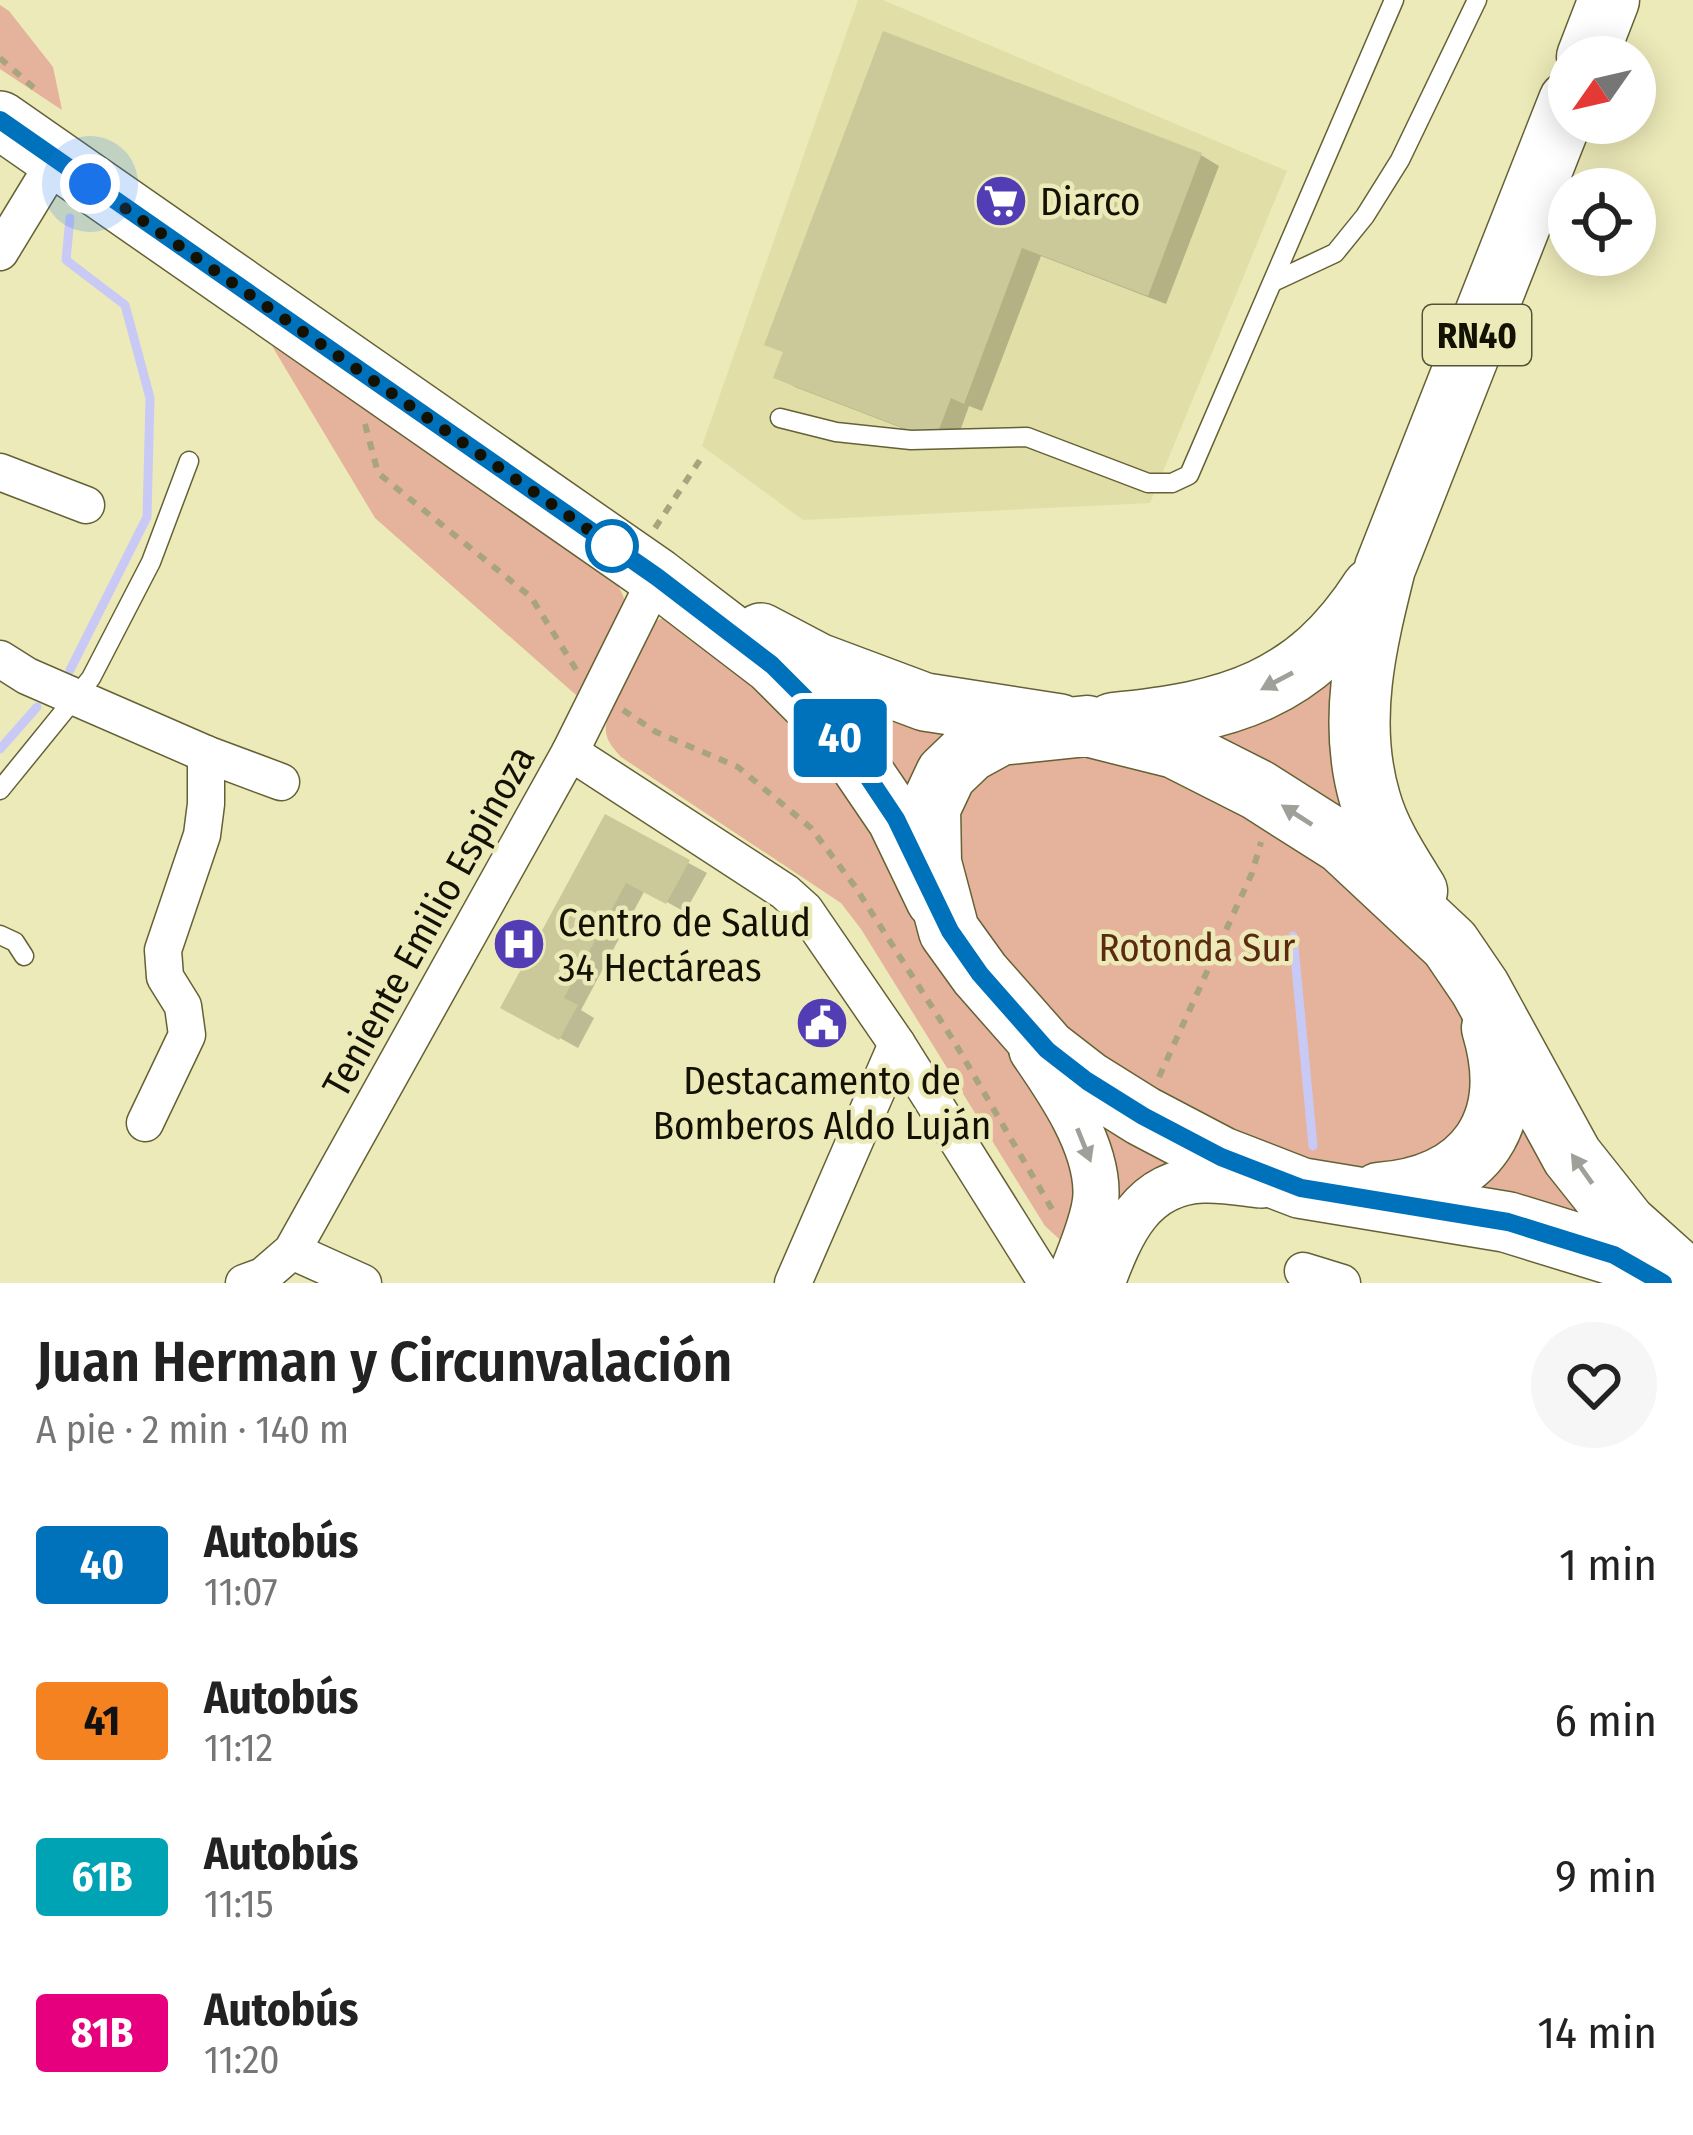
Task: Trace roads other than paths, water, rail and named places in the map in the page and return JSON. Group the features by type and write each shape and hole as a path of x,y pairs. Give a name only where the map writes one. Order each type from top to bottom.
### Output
{"highway":[{"path":"1595,36 1609,0"},
{"name":"RN40","path":"1552,144 1385,568 1365,646 1359,699 1361,744 1370,799 1389,846 1465,966 1572,1156 1626,1224 1692,1283"},
{"name":"RN40","path":"1385,568 1344,627 1294,673 1237,702 1174,717 1000,735 969,752 946,774 930,808 931,863 964,952 1047,1050 1143,1116 1221,1157 1315,1190 1508,1222 1561,1237 1614,1255 1663,1283"},
{"name":"RN40","path":"1079,725 1175,748 1258,790 1343,844 1465,966 1501,1059 1502,1095 1493,1127 1475,1153 1448,1175 1418,1188 1383,1193 1315,1190"}],"main road":[{"path":"19,106 56,160 657,577 772,665 848,747 896,819 964,952"},
{"path":"657,577 818,662 878,687 925,702 1079,725"}],"street":[{"path":"0,252 56,160"},
{"path":"0,472 86,505"},
{"name":"Teniente Emilio Espinoza","path":"244,1283 262,1276 292,1251 570,752 657,577"},
{"path":"0,659 74,697 281,782"},
{"path":"570,752 805,910 897,1044 1074,1276"},
{"path":"145,1124 187,1036 183,1006 165,977 163,950 202,835 206,754"},
{"path":"964,952 1061,1093 1092,1162 1097,1197 1074,1276"},
{"path":"793,1283 897,1044"},
{"path":"1074,1276 1121,1238 1138,1209 1164,1188 1202,1180 1315,1190"},
{"path":"292,1251 362,1283"},
{"path":"1303,1271 1342,1283"}],"lane":[{"path":"781,418 836,432 911,440 1027,437 1148,483 1172,483 1189,475 1394,0"},
{"path":"1274,282 1335,253 1365,216 1400,160 1478,0"},
{"path":"0,790 91,678 151,562 189,461"},
{"path":"0,935 15,942 24,956"}],"waterway":[{"path":"70,218 66,260 125,305 150,398 147,517 70,670"},
{"path":"0,749 37,707"},
{"path":"1293,936 1313,1146"}],"place":[{"name":"Diarco","path":"1001,201"},
{"name":"Centro de Salud 34 Hectáreas","path":"519,944"},
{"name":"Destacamento de Bomberos Aldo Luján","path":"822,1023"}],"park label":[{"name":"Rotonda Sur","path":"1197,947"}]}
